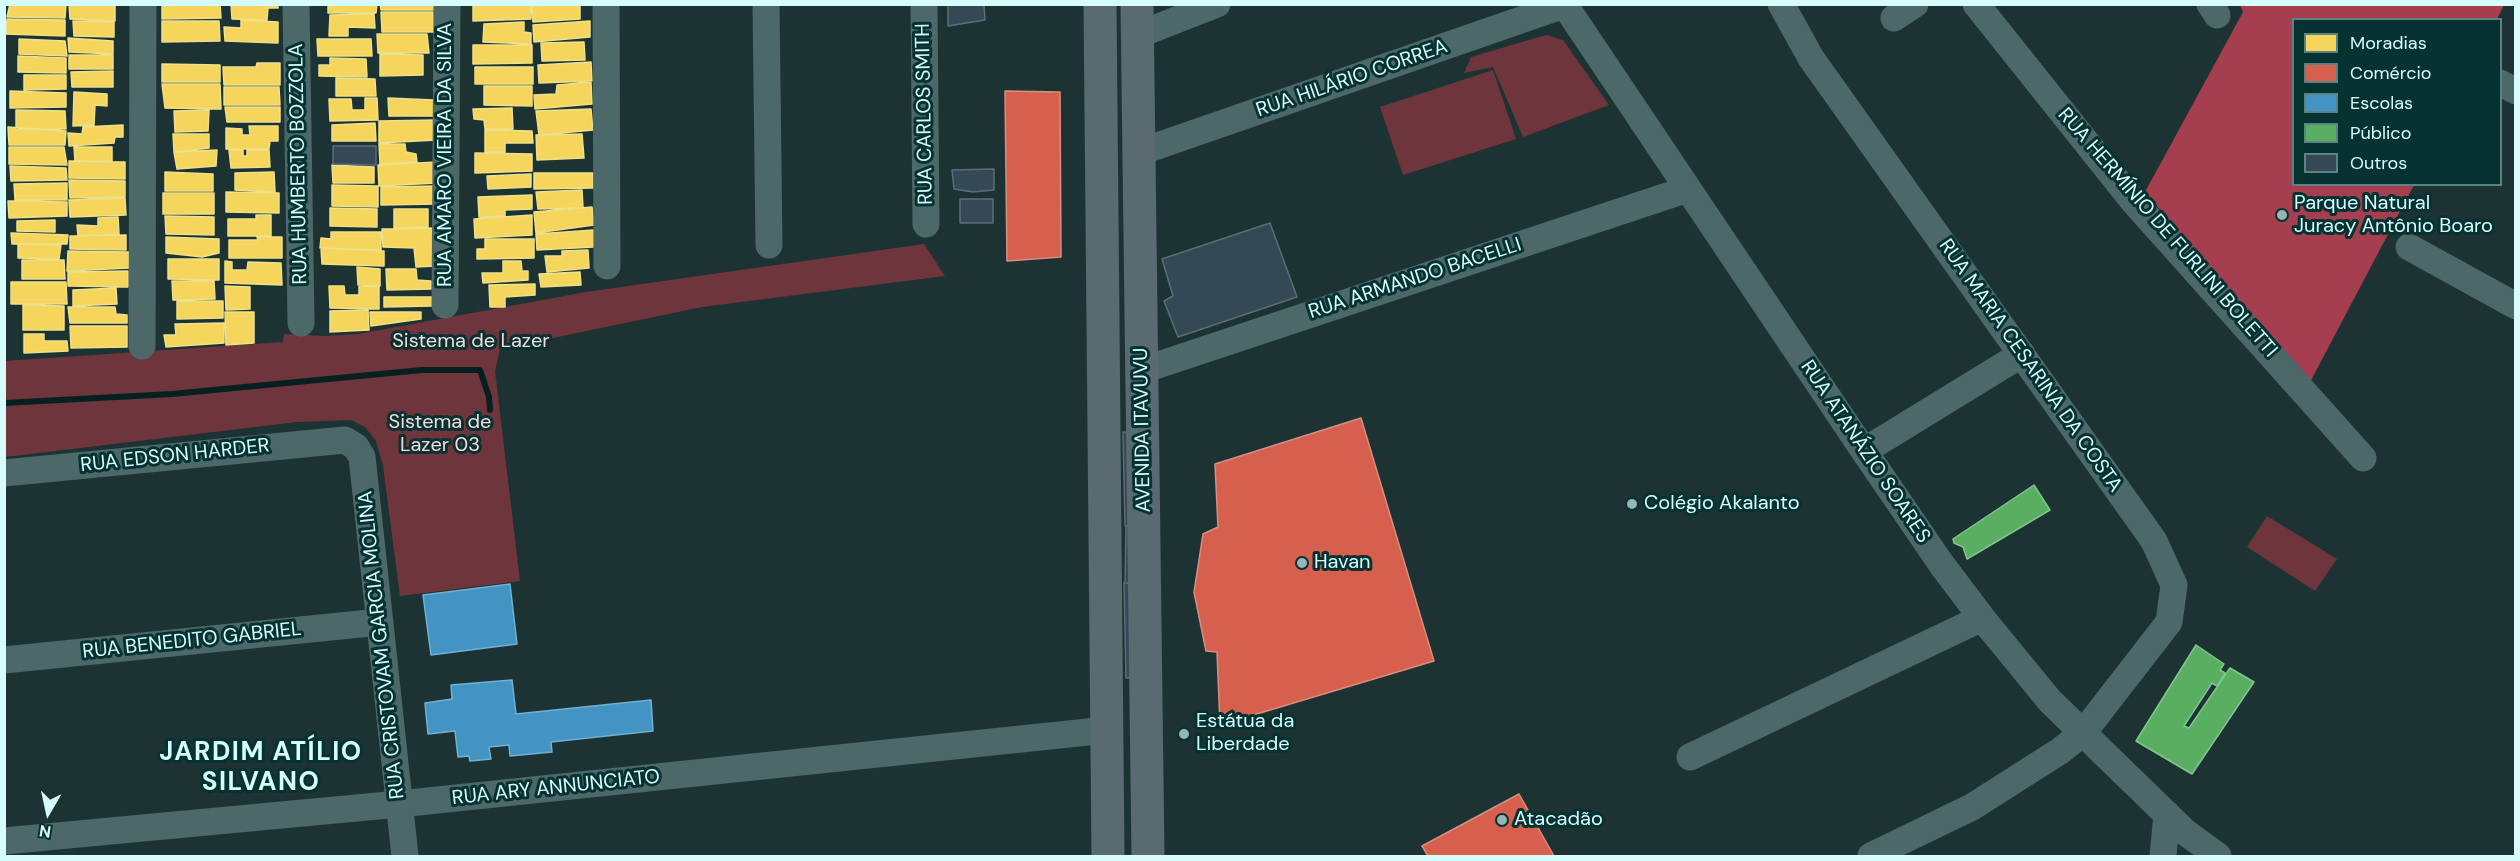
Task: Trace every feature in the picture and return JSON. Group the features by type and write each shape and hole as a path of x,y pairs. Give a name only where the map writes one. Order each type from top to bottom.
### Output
{"main road":[{"name":"AVENIDA ITAVUVU","path":"1101,4 1108,856"},
{"name":"AVENIDA ITAVUVU","path":"1137,20 1148,856"},
{"path":"1102,87 1121,135 1140,152"},
{"path":"1107,730 1117,731 1132,738 1147,769"}],"street":[{"path":"142,346 143,4"},
{"name":"RUA HUMBERTO BOZZOLA","path":"296,4 301,323"},
{"name":"RUA AMARO VIEIRA DA SILVA","path":"445,305 447,4"},
{"path":"606,4 607,266"},
{"path":"766,4 769,245"},
{"name":"RUA CARLOS SMITH","path":"924,4 926,224"},
{"path":"1137,20 1217,4"},
{"name":"RUA MARIA CESARINA DA COSTA","path":"1781,4 1811,58 2154,541 2174,585 2169,622 2083,733 2060,751 1972,807 1871,856"},
{"name":"RUA HERMÍNIO DE FURLINI BOLETTI","path":"1976,4 2134,202 2363,458"},
{"name":"RUA HILÁRIO CORREA","path":"1140,152 1564,5"},
{"name":"RUA ATANÁZIO SOARES","path":"1564,5 1864,451 1942,565 1982,618 2050,701 2185,832 2218,856"},
{"path":"2502,84 2516,92"},
{"name":"RUA ARMANDO BACELLI","path":"1143,370 1688,189"},
{"path":"2409,247 2516,306"},
{"path":"1864,451 2022,354"},
{"name":"RUA EDSON HARDER","path":"4,473 345,440"},
{"name":"RUA CRISTOVAM GARCIA MOLINA","path":"345,440 356,447 362,457 405,856"},
{"path":"1690,757 1982,618"},
{"name":"RUA BENEDITO GABRIEL","path":"4,660 380,622"},
{"name":"RUA ARY ANNUNCIATO","path":"4,841 399,804 1107,730"},
{"path":"2163,856 2167,814"}],"green space":[{"path":"1546,35 1563,40 1609,105 1523,137 1493,67 1464,73 1471,57"},
{"path":"1493,70 1516,139 1403,175 1380,107"},
{"path":"924,244 945,276 702,307 500,349 495,371 520,581 400,596 383,466 376,441 365,427 351,420 297,422 5,457 5,361 283,342 284,334 324,336 358,334 586,292"},
{"path":"2267,516 2337,559 2315,591 2247,547"}],"shaded area":[{"name":"Parque Natural Juracy Antônio Boaro","path":"2240,5 2504,5 2498,18 2292,18 2292,186 2413,186 2308,386 2145,192 2243,12"}],"building: Moradias":[{"path":"10,4 66,4 65,18 7,17"},
{"path":"69,4 115,4 115,21 70,19"},
{"path":"162,4 220,4 221,18 162,19"},
{"path":"231,4 278,4 278,8 268,8 267,20 232,19"},
{"path":"328,4 377,4 376,13 328,13"},
{"path":"380,4 434,4 434,10 381,10"},
{"path":"473,4 531,4 531,19 473,21"},
{"path":"580,4 580,19 533,22 532,5"},
{"path":"381,12 433,12 434,32 382,32"},
{"path":"374,14 375,28 348,27 348,36 329,36 330,15"},
{"path":"7,19 65,20 65,36 6,34"},
{"path":"241,20 278,22 278,43 225,41 224,27 241,28"},
{"path":"73,21 114,22 114,37 74,36"},
{"path":"162,21 219,21 220,41 162,42"},
{"path":"590,21 590,37 534,42 533,25"},
{"path":"524,22 524,32 531,33 531,44 483,42 484,24"},
{"path":"377,34 427,34 429,53 378,53"},
{"path":"68,38 113,41 113,54 69,52"},
{"path":"19,39 65,41 67,56 19,54"},
{"path":"317,39 371,39 372,56 318,56"},
{"path":"584,42 585,60 542,61 541,43"},
{"path":"473,45 532,45 532,63 473,64"},
{"path":"380,54 423,55 423,75 380,76"},
{"path":"69,55 113,55 113,69 69,69"},
{"path":"18,56 66,58 66,73 18,72"},
{"path":"330,58 366,59 367,77 319,76 319,65 330,65"},
{"path":"591,62 592,81 539,83 538,65"},
{"path":"257,63 280,63 280,85 224,85 223,67 256,67"},
{"path":"162,64 220,65 220,82 162,82"},
{"path":"475,67 533,67 533,84 475,84"},
{"path":"113,71 113,87 72,87 71,72"},
{"path":"24,75 66,75 66,89 24,90"},
{"path":"336,78 375,79 376,96 336,96"},
{"path":"591,82 592,104 535,109 534,95 556,94 557,85"},
{"path":"162,84 220,84 221,109 165,108"},
{"path":"484,86 532,86 532,106 484,105"},
{"path":"224,87 279,87 280,105 224,105"},
{"path":"10,91 66,93 66,107 10,108"},
{"path":"74,92 107,94 107,106 95,105 94,125 73,126"},
{"path":"365,98 377,98 378,120 330,121 329,99 351,99 352,110 365,110"},
{"path":"388,98 434,100 435,116 389,116"},
{"path":"225,107 280,107 280,122 227,122"},
{"path":"512,108 513,129 485,129 484,120 474,119 473,109"},
{"path":"591,109 593,130 539,135 536,111"},
{"path":"16,110 65,111 66,129 16,129"},
{"path":"209,110 208,131 175,132 174,111"},
{"path":"436,120 437,140 379,143 379,121"},
{"path":"375,123 376,141 332,141 332,125"},
{"path":"123,125 123,137 115,137 114,143 69,146 68,133 82,134 83,127"},
{"path":"249,126 278,126 278,141 270,141 269,149 226,149 226,128 242,129 242,135 250,135"},
{"path":"8,127 66,131 65,145 9,145"},
{"path":"485,130 532,131 533,143 505,143 505,152 485,152"},
{"path":"173,134 209,134 209,148 174,152"},
{"path":"582,134 584,158 537,160 536,135"},
{"path":"379,144 405,144 406,152 416,154 417,162 380,164"},
{"path":"9,147 64,147 67,165 9,164"},
{"path":"74,147 112,147 112,161 75,161"},
{"path":"217,150 216,166 177,169 174,152"},
{"path":"229,150 243,150 243,156 247,156 247,150 269,150 270,167 231,168"},
{"path":"475,153 532,154 532,171 475,173"},
{"path":"69,161 125,162 125,179 69,178"},
{"path":"437,162 437,183 379,186 378,165"},
{"path":"332,165 374,167 374,183 333,183"},
{"path":"10,166 66,168 67,180 11,181"},
{"path":"165,172 213,174 213,191 165,191"},
{"path":"274,172 275,192 235,190 235,173"},
{"path":"534,173 593,173 593,188 534,189"},
{"path":"531,174 531,187 488,189 487,176"},
{"path":"69,180 125,181 125,197 70,198"},
{"path":"67,183 67,200 15,200 14,184"},
{"path":"332,185 378,186 378,207 332,206"},
{"path":"436,186 437,204 381,205 381,187"},
{"path":"582,190 583,208 538,209 536,192"},
{"path":"226,192 279,193 279,213 226,212"},
{"path":"163,193 214,193 214,214 163,214"},
{"path":"532,195 532,209 505,210 505,216 479,217 478,197"},
{"path":"125,198 126,215 70,217 69,200"},
{"path":"8,201 67,202 67,216 9,218"},
{"path":"592,207 594,225 536,233 534,212"},
{"path":"330,208 377,209 377,227 330,226"},
{"path":"394,209 428,209 428,227 394,228"},
{"path":"256,215 271,215 271,236 228,236 228,219 256,219"},
{"path":"532,215 532,235 475,238 474,219"},
{"path":"165,216 214,217 214,235 166,234"},
{"path":"118,217 119,234 78,236 77,225 98,226 98,218"},
{"path":"55,220 55,232 17,231 17,221"},
{"path":"439,228 436,266 416,267 414,248 383,247 382,229"},
{"path":"594,230 594,247 537,250 536,234"},
{"path":"331,232 381,232 381,250 320,248 321,238 331,239"},
{"path":"11,233 68,235 67,244 12,244"},
{"path":"126,235 126,250 70,249 70,236"},
{"path":"166,237 219,239 219,253 202,257 166,253"},
{"path":"257,237 282,237 282,258 229,258 229,240 258,240"},
{"path":"485,239 534,239 534,258 477,259 477,249 485,249"},
{"path":"18,244 61,245 59,259 18,258"},
{"path":"321,248 384,251 384,266 322,264"},
{"path":"588,250 589,268 547,272 545,256 562,256 562,251"},
{"path":"68,251 129,252 129,268 67,271"},
{"path":"168,259 219,259 219,280 168,279"},
{"path":"22,260 64,260 65,279 22,279"},
{"path":"225,261 232,262 232,270 247,270 248,262 281,263 282,285 225,283"},
{"path":"503,261 521,261 522,271 528,271 528,280 483,283 482,273 503,273"},
{"path":"357,267 380,269 380,286 358,285"},
{"path":"386,269 416,269 417,280 431,281 431,289 387,290"},
{"path":"128,271 128,287 68,286 68,272"},
{"path":"580,272 581,285 541,287 539,274"},
{"path":"172,281 214,281 215,299 173,300"},
{"path":"11,282 66,282 67,304 11,304"},
{"path":"535,284 535,295 505,297 505,307 490,307 489,285"},
{"path":"225,286 250,287 250,309 226,310"},
{"path":"329,286 344,286 345,295 359,295 359,286 379,287 379,309 330,308"},
{"path":"116,288 117,304 73,306 73,290"},
{"path":"384,297 432,297 432,306 384,307"},
{"path":"177,301 223,301 223,318 177,319"},
{"path":"23,305 64,306 64,330 23,330"},
{"path":"68,307 115,307 116,314 127,315 127,323 70,323"},
{"path":"368,310 369,330 330,332 330,311"},
{"path":"225,312 254,312 254,343 226,345"},
{"path":"370,312 421,312 421,319 371,326"},
{"path":"224,323 224,343 166,347 164,335 176,335 175,324"},
{"path":"70,326 127,326 127,347 71,348"},
{"path":"24,334 44,334 44,341 67,341 68,351 24,353"}],"building: Comércio":[{"path":"1005,91 1060,92 1061,257 1007,261"},
{"name":"Havan","path":"1361,418 1434,661 1220,725 1217,652 1206,651 1194,592 1203,534 1218,527 1215,464"},
{"name":"Atacadão","path":"1519,794 1554,856 1428,856 1422,846"}],"building: Escolas":[{"path":"510,584 517,644 431,655 423,595"},
{"path":"512,680 516,714 651,700 653,731 551,742 552,752 510,756 509,745 489,747 491,759 470,761 469,756 458,757 455,731 428,734 425,703 452,699 451,685"}],"building: Público":[{"path":"2034,485 2050,510 1967,559 1963,547 1954,543 1953,539"},
{"path":"2196,645 2224,664 2220,670 2225,673 2217,686 2212,683 2184,726 2189,728 2230,668 2254,682 2192,774 2136,741"}],"building: Outros":[{"path":"948,4 984,4 985,20 948,26"},
{"path":"333,146 376,146 376,165 333,164"},
{"path":"994,169 994,190 973,192 954,189 952,170"},
{"path":"960,199 993,199 993,223 960,223"},
{"path":"1270,223 1297,297 1178,337 1164,301 1173,296 1162,259"},
{"path":"1123,432 1134,432 1136,526 1125,526"},
{"path":"1126,526 1134,526 1133,583 1125,583"},
{"path":"1124,583 1135,583 1136,678 1126,678"}],"waterway":[{"path":"4,403 172,394 422,370 480,370 489,397 490,410"}],"place":[{"name":"Parque Natural Juracy Antônio Boaro","path":"2282,215"},
{"name":"Colégio Akalanto","path":"1632,504"},
{"name":"Havan","path":"1302,563"},
{"name":"Estátua da Liberdade","path":"1184,734"},
{"name":"Atacadão","path":"1502,820"}],"district":[{"name":"JARDIM ATÍLIO SILVANO","path":"261,768"}],"park label":[{"name":"Sistema de Lazer","path":"471,342"},
{"name":"Sistema de Lazer 03","path":"440,434"}]}
